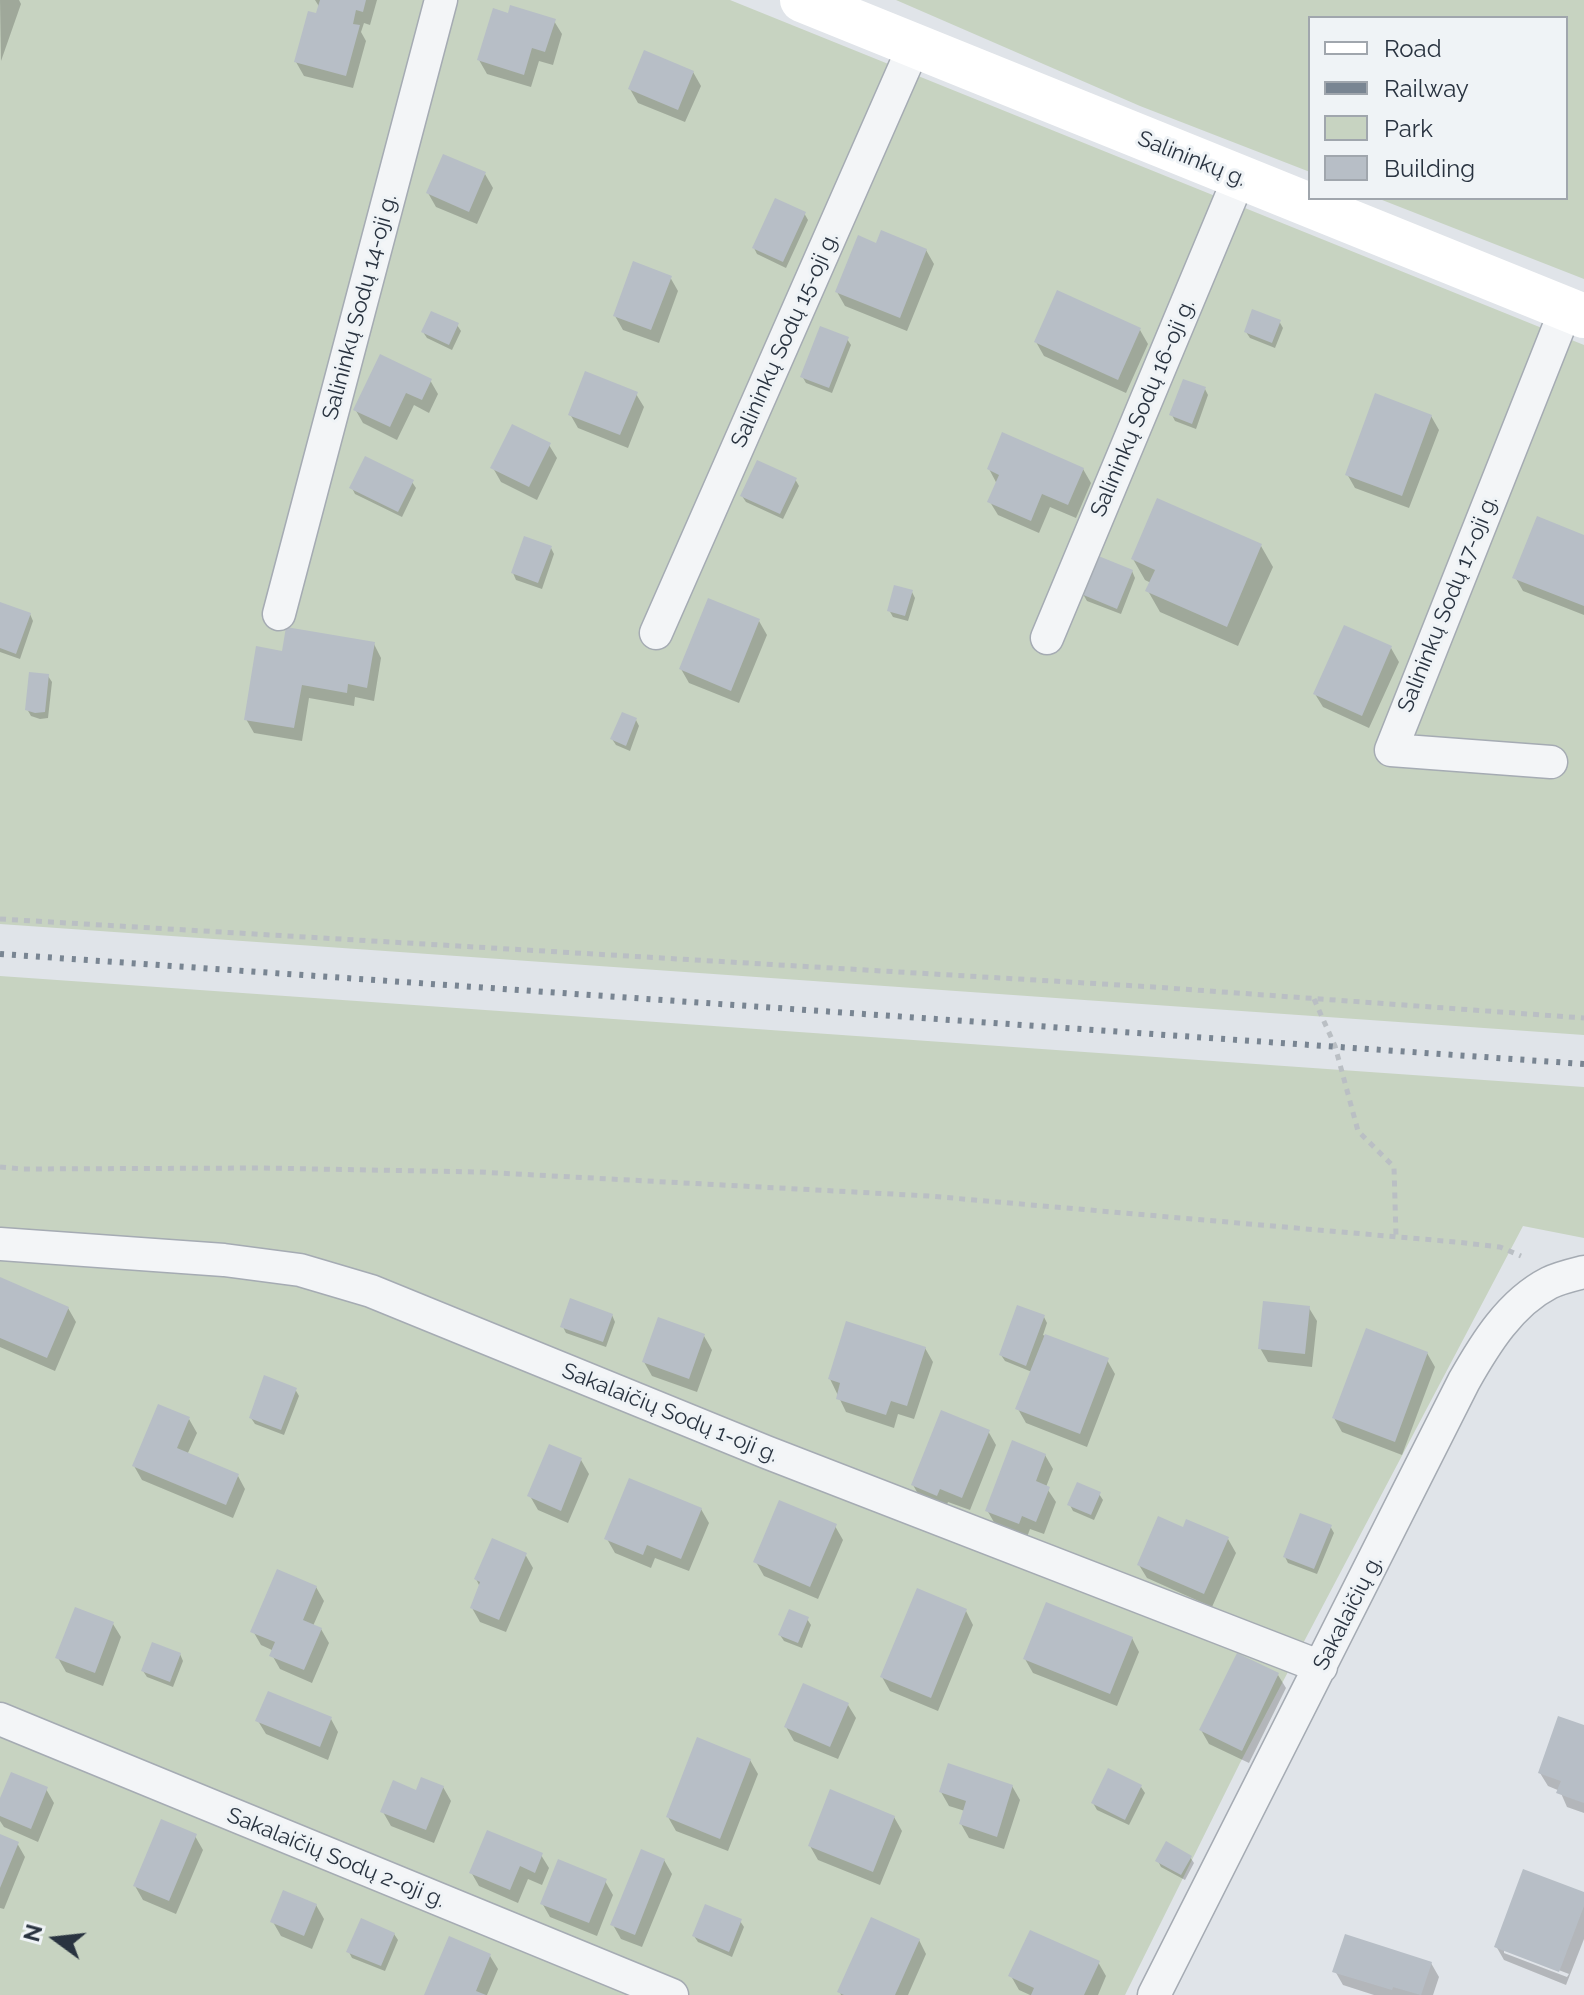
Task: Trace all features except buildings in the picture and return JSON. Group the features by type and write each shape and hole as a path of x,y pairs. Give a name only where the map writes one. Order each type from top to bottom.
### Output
{"main road":[{"name":"Salininkų g.","path":"802,0 1575,312"}],"street":[{"name":"Salininkų Sodų 14-oji g.","path":"279,614 441,0"},
{"name":"Salininkų Sodų 15-oji g.","path":"656,633 914,46"},
{"name":"Salininkų Sodų 16-oji g.","path":"1047,638 1239,178"},
{"name":"Salininkų Sodų 17-oji g.","path":"1551,762 1391,750 1575,312"},
{"name":"Sakalaičių Sodų 1-oji g.","path":"0,1244 224,1260 300,1270 371,1291 766,1452 1321,1667"},
{"name":"Sakalaičių g.","path":"1154,1995 1464,1381 1488,1340 1527,1296 1551,1282 1584,1272"},
{"name":"Sakalaičių Sodų 2-oji g.","path":"0,1719 672,1995"}],"path":[{"path":"0,919 1313,998 1584,1018"},
{"path":"1313,998 1335,1046 1358,1131 1394,1167 1396,1236"},
{"path":"0,1167 479,1172 929,1196 1500,1247 1540,1265 1551,1282"}],"green space":[{"path":"0,0 730,0 1584,345 1584,1035 0,924"},
{"path":"896,0 1584,0 1584,279 1382,200 1568,200 1568,16 1308,16 1308,171 1140,106"},
{"path":"0,976 1584,1087 1584,1238 1523,1226 1240,1763 1125,1995 0,1995"}],"railway":[{"path":"0,954 1584,1064"}]}
